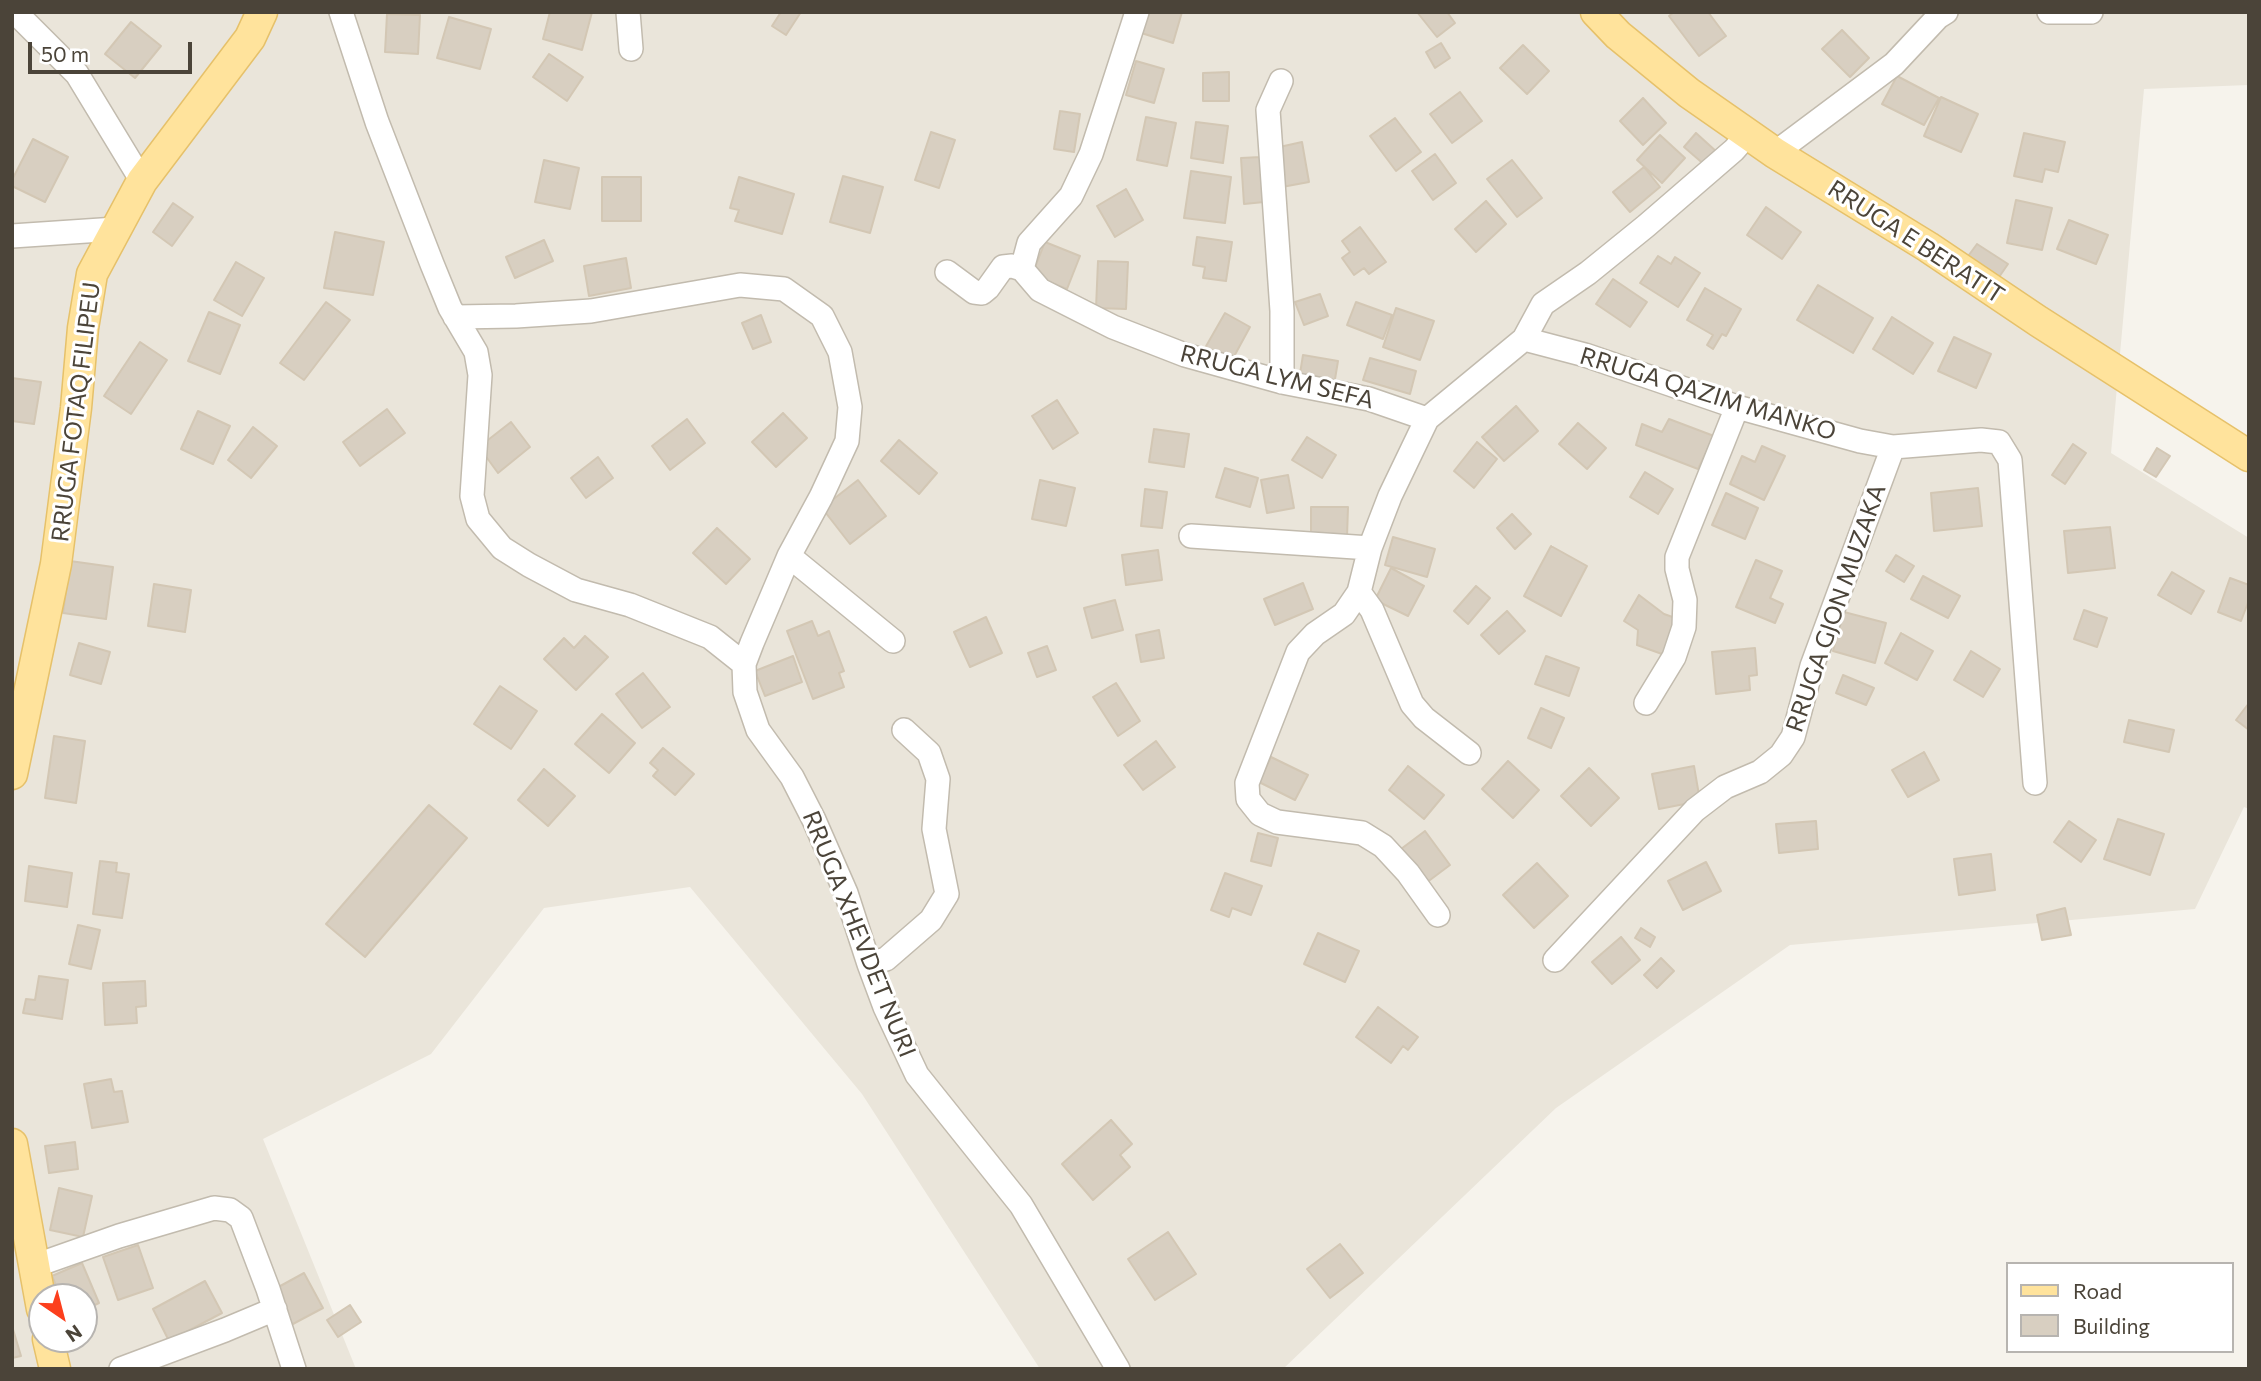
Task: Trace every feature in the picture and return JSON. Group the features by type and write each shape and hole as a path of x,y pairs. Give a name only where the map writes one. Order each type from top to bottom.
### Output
{"main road":[{"name":"RRUGA FOTAQ FILIPEU","path":"12,774 56,564 76,408 83,328 92,274 142,181 250,38 262,12"},
{"name":"RRUGA E BERATIT","path":"1596,12 1618,35 1689,93 1776,153 1928,247 2249,456"},
{"path":"12,1144 37,1283"}],"street":[{"path":"15,12 77,74 142,181"},
{"path":"341,12 377,122 432,264 455,317 476,352 480,375 472,496 478,519 502,548 528,565 576,590 630,606 710,637 744,664"},
{"path":"628,12 631,49"},
{"path":"947,272 974,292 982,293 1003,267 1022,269 1029,243 1071,196 1091,154 1137,12"},
{"path":"1776,153 1894,64 1938,17 1946,12"},
{"path":"2049,12 2091,12"},
{"path":"1281,81 1268,110 1282,311 1282,382"},
{"path":"1438,915 1408,873 1383,846 1362,833 1277,822 1260,814 1248,799 1247,783 1298,652 1315,634 1344,614 1359,592 1370,548 1390,496 1427,419 1524,339 1544,304 1588,274 1646,226 1734,150 1749,133"},
{"path":"12,236 116,229"},
{"name":"RRUGA LYM SEFA","path":"1022,269 1040,290 1113,327 1185,355 1282,382 1369,399 1427,419"},
{"name":"RRUGA XHEVDET NURI","path":"455,317 591,311 740,285 784,289 822,316 840,352 850,407 847,440 821,497 789,556 744,664 745,692 758,730 792,777 814,820 846,893 885,1007 916,1075 1021,1205 1118,1369"},
{"name":"RRUGA QAZIM MANKO","path":"1524,339 1585,355 1737,407 1860,441 1893,447 1981,440 1999,442 2010,460 2035,783"},
{"path":"1646,704 1674,657 1684,627 1685,600 1677,569 1677,557 1737,407"},
{"name":"RRUGA GJON MUZAKA","path":"1555,960 1695,810 1725,787 1760,772 1781,755 1793,737 1812,666 1893,447"},
{"path":"1191,536 1370,548"},
{"path":"789,556 893,640"},
{"path":"1359,592 1372,610 1412,704 1423,718 1469,753"},
{"path":"869,964 886,960 932,920 947,894 934,829 937,779 929,753 904,730"},
{"path":"34,1266 119,1236 214,1208 230,1210 241,1218 275,1308 294,1369"},
{"path":"121,1369 275,1308"}],"shaded area":[{"path":"12,12 2249,12 2249,85 2144,89 2111,453 2249,538 2249,809 2244,807 2195,909 1790,945 1556,1108 1283,1369 1040,1369 862,1094 690,887 544,908 431,1054 263,1139 356,1369 12,1369"}],"building":[{"path":"550,12 592,12 582,50 543,39"},
{"path":"781,12 801,12 786,35 772,26"},
{"path":"1141,12 1182,12 1173,43 1135,31"},
{"path":"1417,12 1447,12 1455,23 1437,37"},
{"path":"1674,12 1708,12 1726,36 1699,56 1669,16"},
{"path":"387,14 420,15 418,54 385,52"},
{"path":"449,17 491,29 480,69 437,58"},
{"path":"131,22 161,46 135,78 105,54"},
{"path":"1842,30 1869,58 1850,77 1822,49"},
{"path":"1441,43 1450,58 1435,68 1426,52"},
{"path":"1523,45 1549,71 1527,94 1500,68"},
{"path":"549,54 583,77 567,101 533,77"},
{"path":"1136,61 1164,69 1154,103 1126,95"},
{"path":"1229,72 1229,101 1203,101 1203,73"},
{"path":"1897,76 1939,98 1924,125 1882,104"},
{"path":"1460,92 1482,121 1452,143 1430,114"},
{"path":"1941,97 1978,114 1961,152 1924,136"},
{"path":"1643,98 1666,123 1643,145 1620,121"},
{"path":"1060,111 1080,114 1074,152 1054,149"},
{"path":"1146,117 1176,123 1167,166 1137,160"},
{"path":"1395,118 1421,152 1396,171 1370,136"},
{"path":"1196,122 1228,126 1223,163 1191,158"},
{"path":"931,132 955,140 939,188 915,180"},
{"path":"1696,133 1718,153 1706,166 1684,147"},
{"path":"2024,133 2065,142 2058,172 2045,169 2042,182 2014,176"},
{"path":"1660,135 1685,158 1662,183 1637,160"},
{"path":"33,139 68,157 45,202 12,186 12,180"},
{"path":"1302,142 1309,182 1282,187 1275,148"},
{"path":"1435,154 1456,183 1433,200 1412,171"},
{"path":"1261,157 1264,202 1244,204 1241,158"},
{"path":"544,160 579,168 570,209 535,202"},
{"path":"1512,160 1542,198 1517,217 1487,179"},
{"path":"1644,167 1660,187 1630,212 1613,192"},
{"path":"1191,171 1231,177 1225,223 1184,218"},
{"path":"843,176 883,187 870,233 830,222"},
{"path":"602,177 641,177 641,221 602,221"},
{"path":"739,177 794,194 782,234 735,221 739,210 730,208"},
{"path":"1126,189 1143,220 1115,237 1097,206"},
{"path":"2016,200 2052,208 2042,250 2007,243"},
{"path":"1486,201 1506,224 1476,252 1455,229"},
{"path":"173,203 193,217 172,246 153,232"},
{"path":"1766,207 1801,232 1782,259 1747,235"},
{"path":"2069,220 2108,235 2096,264 2057,249"},
{"path":"1360,227 1386,262 1369,274 1364,268 1354,275 1342,258 1350,252 1342,241"},
{"path":"335,232 384,242 373,295 324,288"},
{"path":"1197,237 1232,242 1226,281 1203,278 1205,267 1193,265"},
{"path":"544,240 553,261 515,278 506,257"},
{"path":"1045,242 1080,256 1067,289 1032,275"},
{"path":"1977,244 2008,264 1997,280 1966,259"},
{"path":"1658,256 1671,264 1675,257 1700,273 1678,307 1640,283"},
{"path":"626,258 631,288 589,296 584,266"},
{"path":"1098,261 1128,262 1126,309 1096,308"},
{"path":"236,262 264,278 242,316 214,300"},
{"path":"1613,279 1647,302 1630,327 1596,304"},
{"path":"1818,285 1873,318 1853,353 1797,320"},
{"path":"1705,288 1741,309 1726,336 1722,334 1713,349 1707,345 1713,335 1687,320"},
{"path":"1320,294 1328,316 1304,325 1295,302"},
{"path":"326,302 350,320 304,380 280,363"},
{"path":"1356,302 1392,315 1383,339 1347,325"},
{"path":"1396,308 1434,321 1420,360 1383,347"},
{"path":"209,312 240,325 220,374 188,361"},
{"path":"1225,313 1250,327 1231,362 1205,348"},
{"path":"761,315 771,342 753,349 742,323"},
{"path":"1892,317 1933,343 1913,374 1873,349"},
{"path":"1954,337 1991,354 1976,388 1938,371"},
{"path":"140,342 167,360 131,414 104,396"},
{"path":"1303,355 1338,361 1334,385 1299,380"},
{"path":"1370,358 1416,371 1410,394 1363,380"},
{"path":"12,378 41,382 34,424 12,421"},
{"path":"1057,400 1078,433 1053,449 1032,416"},
{"path":"1516,406 1538,431 1504,461 1482,437"},
{"path":"387,409 405,433 360,466 343,442"},
{"path":"198,411 230,426 213,464 181,449"},
{"path":"783,413 807,438 776,467 752,442"},
{"path":"687,419 705,443 670,470 652,446"},
{"path":"1669,419 1714,436 1698,469 1636,445 1642,424 1662,432"},
{"path":"511,422 530,447 498,473 479,447"},
{"path":"1578,423 1606,448 1587,469 1559,444"},
{"path":"253,427 277,446 251,478 228,460"},
{"path":"1154,429 1189,434 1184,467 1149,462"},
{"path":"1307,437 1336,455 1322,478 1292,460"},
{"path":"899,440 937,473 919,494 881,461"},
{"path":"1477,442 1497,459 1474,488 1454,471"},
{"path":"2073,444 2086,453 2065,484 2052,475"},
{"path":"1762,446 1785,456 1764,500 1730,484 1742,456 1755,462"},
{"path":"2157,448 2170,456 2156,477 2144,470"},
{"path":"598,457 613,478 586,498 571,478"},
{"path":"1225,468 1258,478 1250,507 1216,497"},
{"path":"1645,472 1673,489 1658,514 1630,497"},
{"path":"1288,475 1294,508 1267,513 1261,480"},
{"path":"858,480 886,516 850,544 822,508"},
{"path":"1040,480 1075,488 1066,526 1032,519"},
{"path":"1978,488 1982,526 1934,531 1931,493"},
{"path":"1145,489 1167,492 1162,528 1141,526"},
{"path":"1726,493 1758,508 1745,539 1712,525"},
{"path":"1311,507 1348,507 1347,537 1311,537"},
{"path":"1512,514 1531,534 1515,549 1497,528"},
{"path":"2110,527 2115,568 2068,573 2064,531"},
{"path":"717,528 750,559 726,584 693,553"},
{"path":"1393,537 1435,549 1427,577 1385,565"},
{"path":"1551,546 1587,566 1561,616 1524,596"},
{"path":"1158,550 1162,580 1126,585 1122,555"},
{"path":"1896,555 1914,566 1904,582 1886,571"},
{"path":"1756,560 1782,571 1770,598 1783,604 1775,623 1736,607"},
{"path":"70,561 113,567 106,619 63,613"},
{"path":"1391,568 1424,586 1408,616 1375,600"},
{"path":"2172,572 2204,591 2191,614 2158,595"},
{"path":"1923,576 1960,596 1948,618 1911,599"},
{"path":"2230,578 2249,585 2249,600 2241,621 2218,612"},
{"path":"1303,583 1313,609 1275,625 1264,599"},
{"path":"154,584 191,590 185,632 148,626"},
{"path":"1476,586 1490,598 1468,624 1454,611"},
{"path":"1639,595 1664,614 1681,620 1662,654 1637,645 1638,630 1624,621"},
{"path":"1115,600 1123,630 1092,638 1084,608"},
{"path":"2084,610 2107,618 2097,647 2074,639"},
{"path":"1507,611 1525,631 1499,654 1481,635"},
{"path":"1844,612 1886,623 1875,663 1833,651"},
{"path":"986,617 1002,653 970,667 954,632"},
{"path":"812,621 818,636 829,631 844,671 839,673 844,687 813,699 787,631"},
{"path":"1159,630 1164,658 1141,662 1136,635"},
{"path":"1901,633 1933,651 1917,680 1885,663"},
{"path":"585,636 608,657 576,690 544,659 564,638 574,648"},
{"path":"79,643 110,652 101,684 70,675"},
{"path":"1047,646 1056,670 1037,677 1028,653"},
{"path":"1755,648 1757,675 1749,676 1750,690 1716,694 1712,652"},
{"path":"1971,651 2000,669 1983,697 1954,680"},
{"path":"793,656 802,682 765,696 755,671"},
{"path":"1546,656 1579,668 1569,696 1535,684"},
{"path":"643,673 670,707 642,728 616,694"},
{"path":"1843,675 1874,688 1866,705 1836,693"},
{"path":"1116,683 1140,721 1118,736 1093,697"},
{"path":"500,686 537,711 511,749 474,724"},
{"path":"2249,703 2249,730 2236,720"},
{"path":"1541,708 1564,718 1551,748 1528,738"},
{"path":"602,714 635,743 609,773 575,744"},
{"path":"2129,720 2174,730 2169,752 2124,742"},
{"path":"54,736 85,741 76,803 45,798"},
{"path":"1156,741 1175,767 1143,790 1124,765"},
{"path":"663,748 694,774 675,795 653,776 658,770 650,763"},
{"path":"1924,752 1939,780 1908,797 1892,770"},
{"path":"1271,757 1308,775 1295,800 1259,782"},
{"path":"1508,761 1539,790 1513,818 1482,789"},
{"path":"1408,766 1444,795 1424,819 1389,790"},
{"path":"1694,766 1700,801 1659,809 1652,774"},
{"path":"1589,768 1619,798 1591,826 1561,796"},
{"path":"544,769 575,796 548,826 518,800"},
{"path":"429,805 467,838 365,957 326,924"},
{"path":"2118,819 2164,834 2150,875 2104,859"},
{"path":"1816,821 1818,849 1779,853 1776,824"},
{"path":"2069,821 2096,840 2081,862 2054,842"},
{"path":"1425,831 1450,865 1422,886 1397,852"},
{"path":"1258,833 1278,838 1271,866 1251,861"},
{"path":"1991,854 1995,890 1959,895 1954,859"},
{"path":"100,861 117,863 116,872 129,874 122,918 93,914"},
{"path":"1706,862 1721,891 1683,910 1668,881"},
{"path":"1537,863 1568,896 1534,928 1503,895"},
{"path":"29,866 72,873 67,907 25,901"},
{"path":"1225,873 1262,886 1251,915 1232,908 1229,917 1211,910"},
{"path":"2065,908 2071,935 2042,940 2037,915"},
{"path":"78,925 100,930 91,969 69,964"},
{"path":"1641,928 1655,937 1650,947 1635,938"},
{"path":"1318,933 1359,951 1345,982 1304,964"},
{"path":"1621,937 1640,960 1612,984 1592,962"},
{"path":"1661,958 1674,971 1657,988 1644,975"},
{"path":"39,976 68,980 62,1019 23,1013 26,999 35,1000"},
{"path":"145,981 146,1006 136,1007 137,1023 105,1025 103,983"},
{"path":"1378,1007 1418,1037 1408,1050 1403,1046 1391,1063 1356,1037"},
{"path":"111,1079 114,1092 122,1091 128,1122 92,1128 84,1084"},
{"path":"1111,1120 1132,1144 1120,1155 1130,1167 1093,1200 1062,1164"},
{"path":"75,1142 78,1169 49,1173 45,1146"},
{"path":"59,1188 92,1196 83,1237 50,1230"},
{"path":"1168,1232 1196,1274 1155,1300 1128,1259"},
{"path":"1340,1244 1363,1273 1330,1298 1307,1269"},
{"path":"138,1245 153,1288 118,1300 103,1257"},
{"path":"82,1263 90,1283 55,1283 52,1276"},
{"path":"304,1273 323,1308 291,1325 273,1290"},
{"path":"205,1281 222,1313 169,1341 153,1309"},
{"path":"350,1305 361,1322 338,1337 327,1320"},
{"path":"12,1326 21,1356 12,1358"}]}
